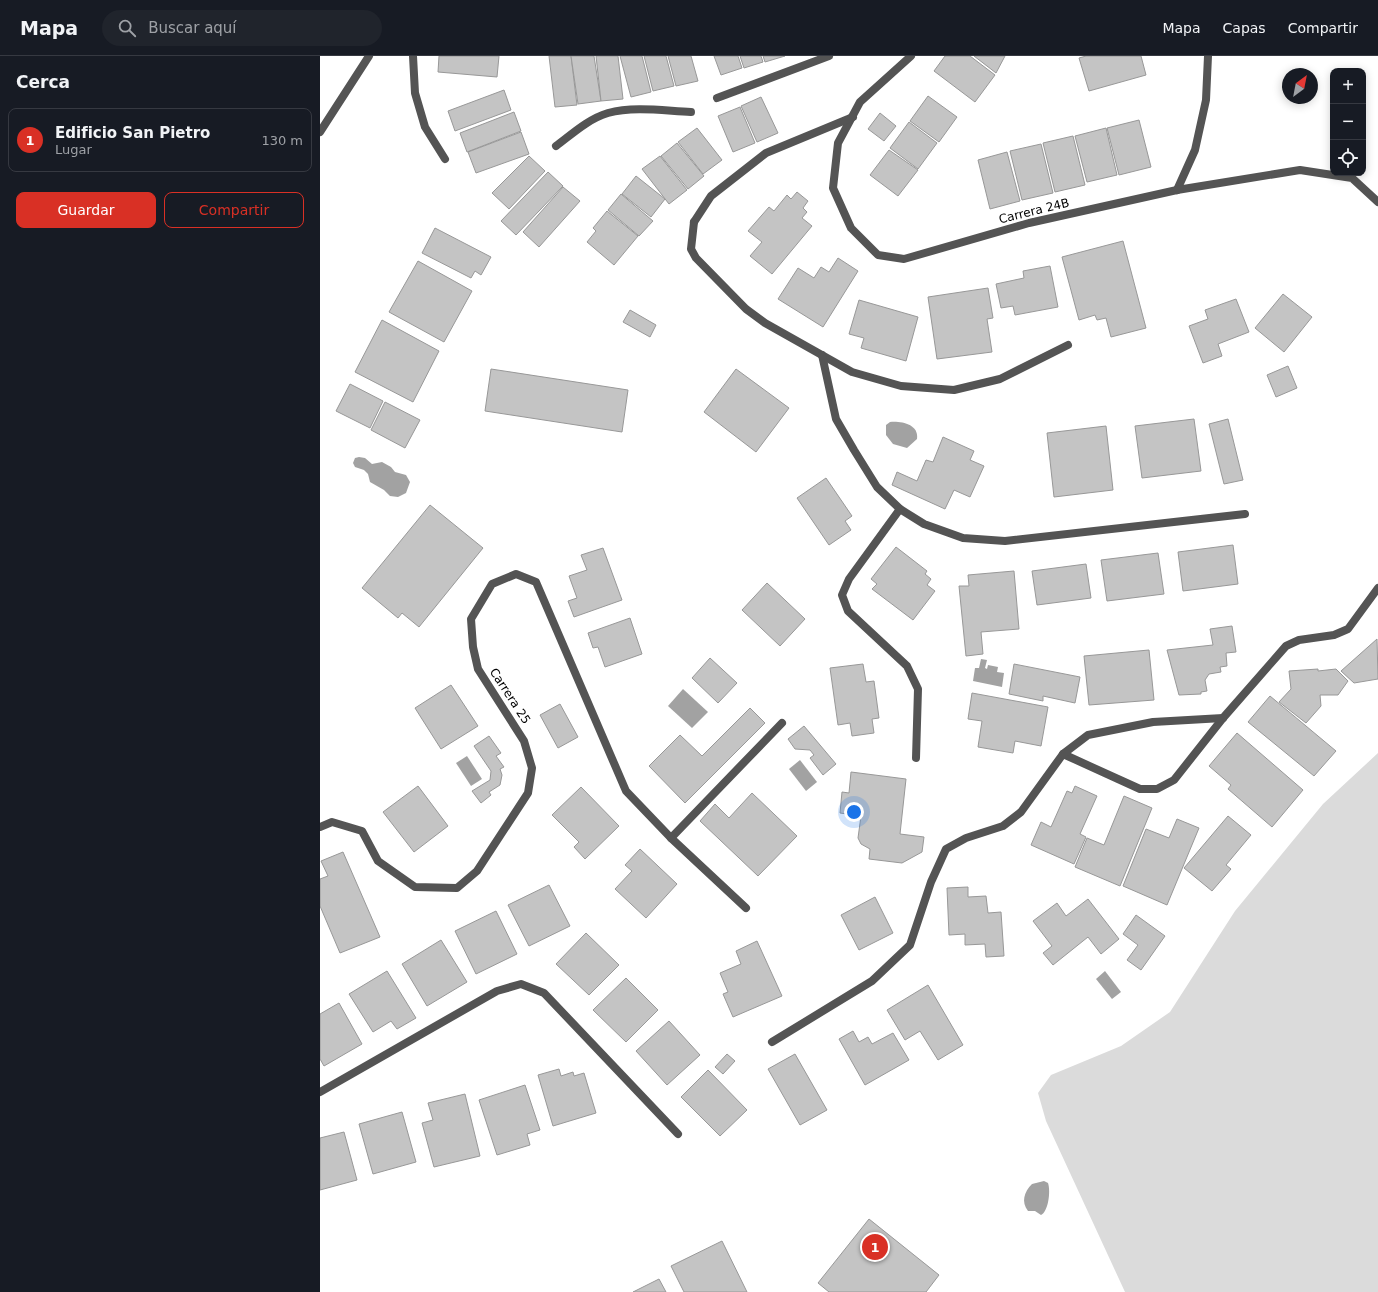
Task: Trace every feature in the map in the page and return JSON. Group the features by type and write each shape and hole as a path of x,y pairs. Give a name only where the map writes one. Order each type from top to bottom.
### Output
{"street":[{"path":"320,132 369,56"},
{"path":"413,56 415,93 425,127 445,159"},
{"path":"717,98 829,56"},
{"name":"Carrera 24B","path":"911,56 860,102 838,143 832,188 851,228 878,255 904,259 1029,223 1177,190 1300,170 1352,178 1378,202"},
{"path":"1177,190 1195,150 1206,100 1208,56"},
{"path":"556,146 588,122 608,113 633,110 691,112"},
{"path":"853,117 766,154 711,196 694,222 691,249 696,258 746,308 765,323 852,372 902,386 954,390 1000,379 1068,345"},
{"path":"822,355 836,419 878,487 900,509 924,524 962,538 1005,540 1245,514"},
{"path":"900,509 849,579 842,594 848,611 907,666 918,689 916,758"},
{"name":"Carrera 25","path":"320,827 332,822 362,832 378,861 415,887 457,888 477,871 528,793 532,768 524,741 478,669 473,647 471,619 492,584 516,574 536,582 626,791 671,838 746,908"},
{"path":"1063,754 1140,789 1157,789 1174,780 1223,718 1286,646 1298,640 1334,635 1348,629 1378,588"},
{"path":"772,1042 872,981 910,945 931,882 946,849 966,838 1003,826 1021,812 1063,754 1088,735 1153,722 1223,718"},
{"path":"671,838 782,723"},
{"path":"320,1092 497,991 521,984 544,994 678,1134"}],"shaded area":[{"path":"890,422 908,424 915,430 917,439 907,448 893,444 886,435 886,425"},
{"path":"355,458 365,458 372,464 382,462 391,467 395,472 406,475 410,482 406,493 398,497 390,496 384,490 370,482 368,474 364,470 355,467 353,463"},
{"path":"981,659 987,660 985,668 987,669 988,665 998,667 997,672 1004,673 1002,687 973,681 975,668 979,668"},
{"path":"683,689 708,712 692,728 668,706"},
{"path":"1378,753 1378,1292 1125,1292 1046,1121 1038,1093 1051,1075 1121,1046 1170,1012 1235,911 1323,804"},
{"path":"467,756 482,779 471,786 456,763"},
{"path":"800,760 817,782 806,791 789,769"},
{"path":"1105,971 1121,992 1112,999 1096,979"},
{"path":"1044,1181 1048,1183 1049,1196 1047,1206 1041,1215 1035,1211 1028,1211 1024,1197 1032,1184"}],"building":[{"path":"439,56 499,56 497,77 438,72"},
{"path":"549,56 571,56 577,105 555,107"},
{"path":"571,56 594,56 601,101 578,104"},
{"path":"596,56 618,56 623,99 601,101"},
{"path":"620,56 642,56 651,92 631,97"},
{"path":"644,56 666,56 674,86 653,91"},
{"path":"668,56 691,56 698,81 676,86"},
{"path":"714,56 738,56 742,68 721,75"},
{"path":"740,56 761,56 763,62 744,68"},
{"path":"763,56 785,56 765,62"},
{"path":"945,56 970,56 995,75 975,102 934,71"},
{"path":"974,56 1005,56 996,73"},
{"path":"1086,56 1141,56 1146,75 1089,91 1079,58"},
{"path":"504,90 511,110 455,131 448,111"},
{"path":"928,96 957,117 939,142 910,121"},
{"path":"761,97 778,133 757,142 741,106"},
{"path":"740,107 755,143 733,152 718,116"},
{"path":"514,112 521,131 467,152 460,133"},
{"path":"880,113 896,126 884,141 868,129"},
{"path":"1139,120 1151,167 1119,175 1107,128"},
{"path":"909,122 937,143 918,169 890,148"},
{"path":"697,128 722,160 703,174 678,142"},
{"path":"1106,128 1117,175 1087,182 1075,136"},
{"path":"521,132 529,154 476,173 468,152"},
{"path":"1073,136 1085,185 1055,192 1043,143"},
{"path":"677,143 704,176 688,189 661,156"},
{"path":"1041,144 1053,193 1022,200 1010,151"},
{"path":"889,150 918,170 898,196 870,175"},
{"path":"1007,152 1020,201 990,209 978,160"},
{"path":"529,156 545,171 509,209 492,193"},
{"path":"660,156 687,190 669,204 642,169"},
{"path":"548,172 563,186 516,235 501,221"},
{"path":"636,176 665,199 651,217 622,194"},
{"path":"563,187 580,201 539,247 523,232"},
{"path":"797,192 808,201 803,208 807,212 802,218 812,226 772,274 750,256 762,242 748,231 769,207 774,211 787,195 791,199"},
{"path":"621,194 653,221 639,236 608,210"},
{"path":"607,211 638,236 614,265 587,242 596,231 593,228"},
{"path":"435,228 491,257 481,275 475,271 471,278 422,253"},
{"path":"1123,241 1146,328 1111,337 1106,318 1097,320 1095,315 1079,320 1062,257"},
{"path":"838,258 858,271 823,327 778,299 798,268 814,278 821,267 829,272"},
{"path":"418,261 472,291 444,342 389,312"},
{"path":"1050,266 1058,307 1015,315 1013,306 1001,308 996,284 1024,278 1023,271"},
{"path":"988,288 993,318 987,319 992,352 937,359 928,297"},
{"path":"1283,294 1312,317 1284,352 1255,328"},
{"path":"1236,299 1249,332 1218,344 1222,356 1203,363 1189,326 1208,319 1205,310"},
{"path":"859,300 918,317 906,361 861,348 864,338 849,334"},
{"path":"630,310 656,325 650,337 623,322"},
{"path":"382,320 439,351 413,402 355,372"},
{"path":"1288,366 1297,388 1276,397 1267,375"},
{"path":"491,369 628,390 622,432 485,411"},
{"path":"736,369 789,408 756,452 704,412"},
{"path":"350,384 383,401 370,428 336,411"},
{"path":"385,402 420,420 405,448 371,430"},
{"path":"1194,419 1201,471 1142,478 1135,426"},
{"path":"1228,419 1243,480 1224,484 1209,424"},
{"path":"1106,426 1113,490 1054,497 1047,433"},
{"path":"943,437 974,451 970,460 984,466 970,497 954,490 945,509 892,485 897,472 917,481 926,460 933,462"},
{"path":"826,478 852,516 845,521 851,530 829,545 797,498"},
{"path":"430,505 483,548 419,627 402,613 398,618 362,588"},
{"path":"1233,545 1238,584 1183,591 1178,552"},
{"path":"896,547 927,571 925,574 931,579 927,585 935,591 913,620 872,589 877,584 871,579"},
{"path":"603,548 622,600 574,617 568,601 577,598 569,576 587,570 581,555"},
{"path":"1158,553 1164,594 1107,601 1101,560"},
{"path":"1086,564 1091,598 1037,605 1032,571"},
{"path":"1014,571 1019,629 981,632 983,654 966,656 959,586 969,586 968,575"},
{"path":"767,583 805,619 780,646 742,610"},
{"path":"630,618 642,654 605,667 598,647 593,648 588,633"},
{"path":"1232,626 1236,652 1226,653 1227,666 1220,667 1221,672 1209,674 1205,680 1207,691 1201,692 1201,694 1179,695 1167,650 1213,645 1210,629"},
{"path":"1377,639 1378,679 1354,683 1341,671"},
{"path":"1149,650 1154,700 1089,705 1084,656"},
{"path":"710,658 737,683 718,703 692,678"},
{"path":"863,664 866,682 874,681 879,718 872,719 874,733 852,736 850,723 838,725 830,668"},
{"path":"1014,664 1080,677 1075,703 1043,696 1043,701 1009,694"},
{"path":"1318,669 1318,671 1336,669 1348,681 1338,695 1320,695 1321,706 1306,723 1279,702 1291,689 1289,671"},
{"path":"451,685 478,726 441,749 415,708"},
{"path":"972,693 1048,707 1041,746 1015,741 1013,753 978,747 982,721 968,719"},
{"path":"1270,696 1336,751 1314,776 1248,722"},
{"path":"560,704 578,737 558,748 540,715"},
{"path":"750,708 765,723 685,803 649,766 680,735 702,756"},
{"path":"804,726 836,764 823,775 810,758 814,755 810,750 795,749 788,739"},
{"path":"1237,733 1303,790 1272,827 1228,789 1231,785 1209,766"},
{"path":"489,736 501,753 496,756 504,767 500,769 502,775 500,785 489,792 491,795 481,803 472,791 490,780 491,771 474,746"},
{"path":"851,772 906,779 900,834 924,837 922,852 902,863 869,859 870,849 861,844 858,838 861,816 840,813 842,792 849,793"},
{"path":"418,786 448,826 414,852 383,812"},
{"path":"1075,786 1097,796 1080,834 1086,837 1074,864 1031,845 1041,822 1051,827 1067,791 1072,793"},
{"path":"581,787 619,826 585,859 574,847 579,842 552,815"},
{"path":"752,793 797,836 758,876 700,821 715,804 729,818"},
{"path":"1124,796 1152,808 1120,886 1075,867 1087,838 1104,845"},
{"path":"1228,816 1251,835 1226,865 1231,869 1212,891 1184,868"},
{"path":"1177,819 1199,828 1167,905 1123,886 1146,829 1169,838"},
{"path":"640,849 677,884 646,918 615,889 632,871 625,865"},
{"path":"343,852 380,937 340,953 320,906 320,879 328,876 321,861"},
{"path":"549,885 570,926 529,946 508,905"},
{"path":"968,887 968,897 986,896 988,913 1001,912 1004,956 986,957 985,944 965,945 965,934 949,935 947,888"},
{"path":"875,897 893,933 859,950 841,915"},
{"path":"1088,899 1119,939 1101,954 1088,937 1053,965 1043,953 1052,946 1033,921 1057,903 1066,916"},
{"path":"496,911 517,954 476,974 455,931"},
{"path":"1136,915 1165,936 1141,970 1127,960 1138,945 1123,934"},
{"path":"586,933 619,965 589,995 556,964"},
{"path":"441,940 467,982 427,1006 402,964"},
{"path":"757,941 782,996 733,1017 723,994 728,992 720,973 741,964 736,951"},
{"path":"387,971 416,1018 397,1029 391,1021 373,1032 349,994"},
{"path":"626,978 658,1010 626,1042 593,1010"},
{"path":"928,985 963,1045 938,1060 920,1031 905,1040 887,1010"},
{"path":"339,1003 362,1044 324,1066 320,1059 320,1014"},
{"path":"669,1021 700,1055 667,1085 636,1051"},
{"path":"853,1031 859,1042 868,1037 872,1044 893,1033 909,1060 865,1085 839,1039"},
{"path":"727,1054 735,1061 723,1074 715,1067"},
{"path":"795,1054 827,1110 800,1125 768,1069"},
{"path":"559,1069 561,1076 573,1072 574,1076 584,1073 596,1113 553,1126 538,1075"},
{"path":"708,1070 747,1110 720,1136 681,1097"},
{"path":"525,1085 540,1130 527,1134 530,1145 497,1155 479,1100"},
{"path":"465,1094 480,1156 434,1167 422,1123 433,1120 428,1103"},
{"path":"402,1112 416,1162 373,1174 359,1124"},
{"path":"344,1132 357,1180 320,1190 320,1138"},
{"path":"869,1219 939,1275 926,1292 829,1292 818,1283"},
{"path":"722,1241 747,1292 684,1292 671,1266"},
{"path":"659,1279 666,1292 633,1292"}],"place":[{"name":"Edificio San Pietro","path":"875,1247"}]}
